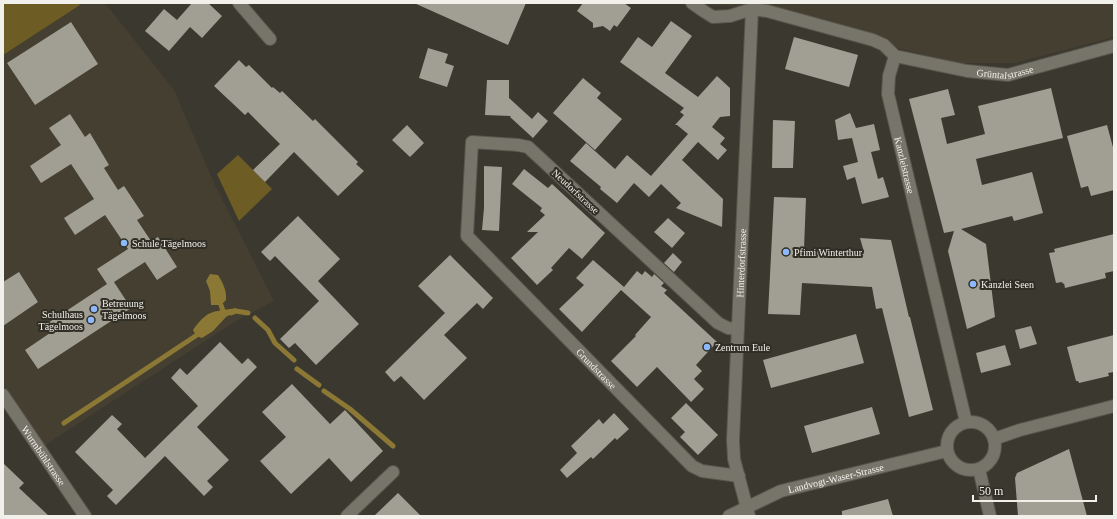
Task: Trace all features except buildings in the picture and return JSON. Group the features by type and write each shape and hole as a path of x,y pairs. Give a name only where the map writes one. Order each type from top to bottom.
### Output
{"street":[{"path":"239,3 270,40"},
{"path":"692,3 713,17 730,16 752,9 767,11 873,40 884,45 895,56"},
{"name":"Hinterdorfstrasse","path":"748,511 734,459 733,440 752,9"},
{"name":"Grüntalstrasse","path":"895,56 966,71 1008,75 1114,46"},
{"name":"Kanzleistrasse","path":"895,56 889,76 888,94 966,422"},
{"name":"Neudorfstrasse","path":"467,236 472,142 518,144 528,147 718,323 728,328 738,329"},
{"name":"Grundstrasse","path":"467,236 692,466 702,471 739,476"},
{"name":"Wurmbühlstrasse","path":"3,395 85,516"},
{"path":"994,439 1020,430 1114,406"},
{"path":"966,422 975,422 983,425 990,431 994,439 995,448 993,457 987,465 978,469 969,470 959,467 952,461 947,452 949,436 959,425 966,422"},
{"name":"Landvogt-Waser-Strasse","path":"729,516 748,511 781,491 947,452"},
{"path":"978,469 990,516"},
{"path":"347,516 393,472"}],"shaded area":[{"name":"Schule Tägelmoos","path":"3,3 105,3 174,90 215,185 274,301 233,323 39,449 3,395"},
{"path":"3,3 78,3 80,5 3,55"},
{"path":"706,3 1114,3 1114,37 1015,63 954,63 749,8 708,5"},
{"path":"238,155 272,189 239,221 217,174"},
{"path":"210,274 218,275 222,281 226,293 226,300 221,305 211,305 210,291 206,281"},
{"path":"236,308 236,311 226,317 213,331 202,338 196,336 193,330 207,315 216,311"}],"waterway":[{"path":"221,305 224,314"},
{"path":"231,313 236,311 248,313"},
{"path":"255,318 268,330 275,343 294,360"},
{"path":"64,423 200,333"},
{"path":"297,369 319,385"},
{"path":"324,391 350,409 393,446"}],"place":[{"name":"Schule Tägelmoos","path":"124,243"},
{"name":"Pfimi Winterthur","path":"786,252"},
{"name":"Kanzlei Seen","path":"973,284"},
{"name":"Betreuung Tägelmoos","path":"94,309"},
{"name":"Schulhaus Tägelmoos","path":"91,320"},
{"name":"Zentrum Eule","path":"707,347"}]}
